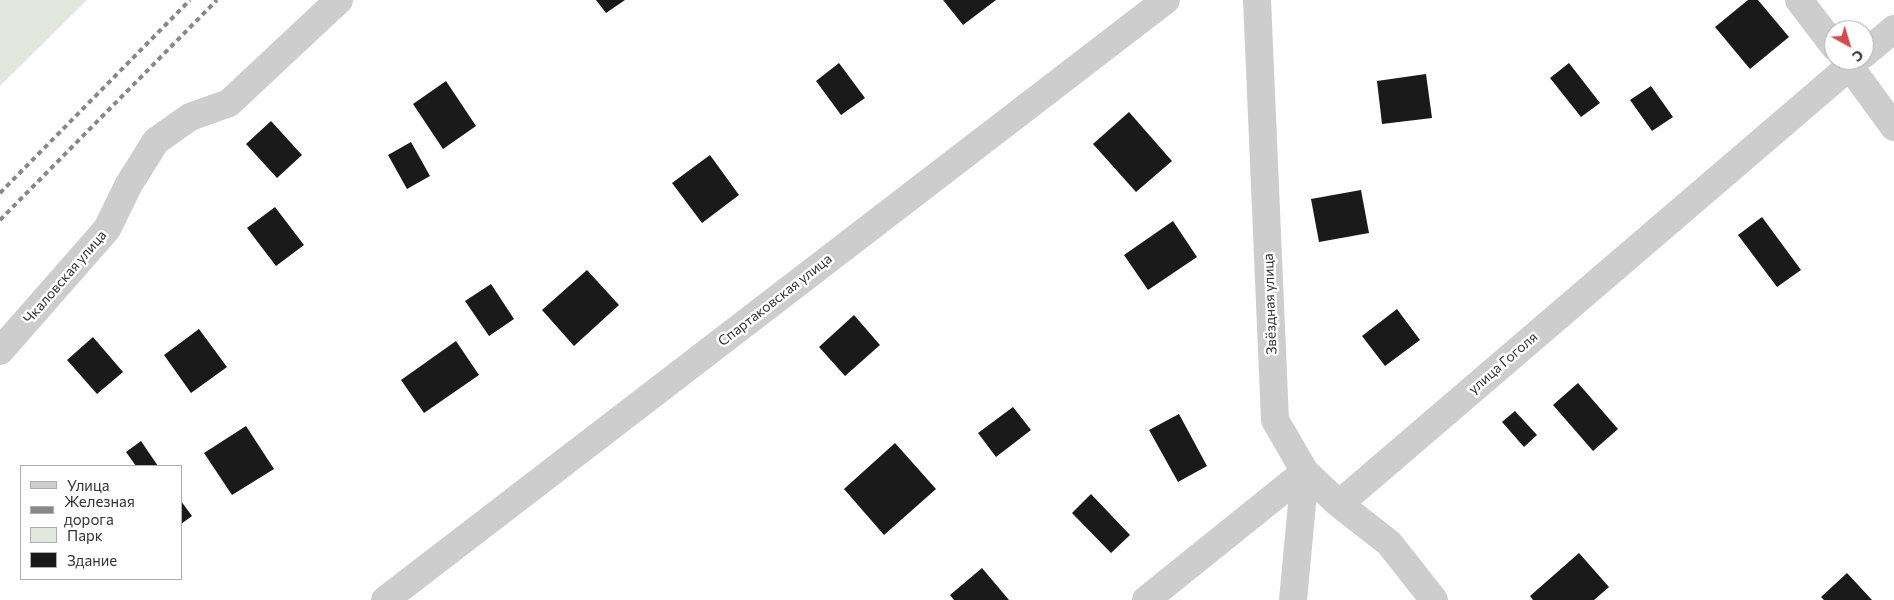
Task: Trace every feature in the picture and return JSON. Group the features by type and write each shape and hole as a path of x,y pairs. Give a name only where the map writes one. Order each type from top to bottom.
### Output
{"street":[{"name":"Чкаловская улица","path":"0,351 107,229 129,184 156,142 190,117 229,103 339,0"},
{"name":"Спартаковская улица","path":"384,600 1166,0"},
{"name":"Звёздная улица","path":"1257,0 1275,420 1305,472"},
{"path":"1799,0 1824,28"},
{"name":"улица Гоголя","path":"1874,41 1894,28"},
{"name":"улица Гоголя","path":"1338,504 1835,70"},
{"path":"1858,70 1894,127"},
{"path":"1305,472 1338,504 1389,543 1434,600"},
{"path":"1146,600 1305,472"},
{"path":"1293,600 1305,472"}],"green space":[{"path":"0,0 87,0 0,86"}],"building":[{"path":"596,0 625,0 606,13"},
{"path":"943,0 996,0 963,25"},
{"path":"1748,0 1758,0 1789,37 1750,69 1715,27"},
{"path":"839,63 865,98 841,115 816,81"},
{"path":"1569,63 1600,103 1581,117 1550,78"},
{"path":"1426,74 1432,118 1382,124 1377,81"},
{"path":"446,81 476,126 443,149 413,104"},
{"path":"1651,86 1673,117 1652,131 1630,100"},
{"path":"1129,112 1172,161 1136,192 1093,144"},
{"path":"271,121 302,155 277,178 246,144"},
{"path":"411,142 430,176 407,189 388,155"},
{"path":"710,155 739,195 702,223 672,183"},
{"path":"1361,190 1369,233 1319,242 1311,199"},
{"path":"275,207 304,245 276,266 247,228"},
{"path":"1762,217 1801,270 1777,287 1738,235"},
{"path":"1173,221 1197,257 1148,290 1124,255"},
{"path":"587,270 619,305 574,346 542,310"},
{"path":"491,284 514,319 489,336 465,301"},
{"path":"1397,309 1420,340 1385,366 1362,336"},
{"path":"854,315 880,345 845,376 819,347"},
{"path":"199,329 227,367 191,393 164,355"},
{"path":"93,337 123,372 97,394 67,360"},
{"path":"456,341 479,375 424,413 401,380"},
{"path":"1578,383 1618,429 1593,451 1553,405"},
{"path":"1013,407 1031,430 996,457 978,433"},
{"path":"1515,411 1537,435 1524,447 1502,422"},
{"path":"1179,414 1207,466 1178,482 1149,430"},
{"path":"246,426 274,469 232,495 204,453"},
{"path":"141,441 157,465 135,465 126,452"},
{"path":"895,443 936,489 884,535 844,489"},
{"path":"1091,494 1130,535 1111,553 1072,513"},
{"path":"182,502 192,516 182,523"},
{"path":"1579,553 1609,587 1594,600 1533,600 1530,596"},
{"path":"982,568 1009,600 954,600 950,595"},
{"path":"1847,573 1872,600 1824,600 1821,597"}],"railway":[{"path":"0,193 190,0"},
{"path":"0,220 217,0"}]}
